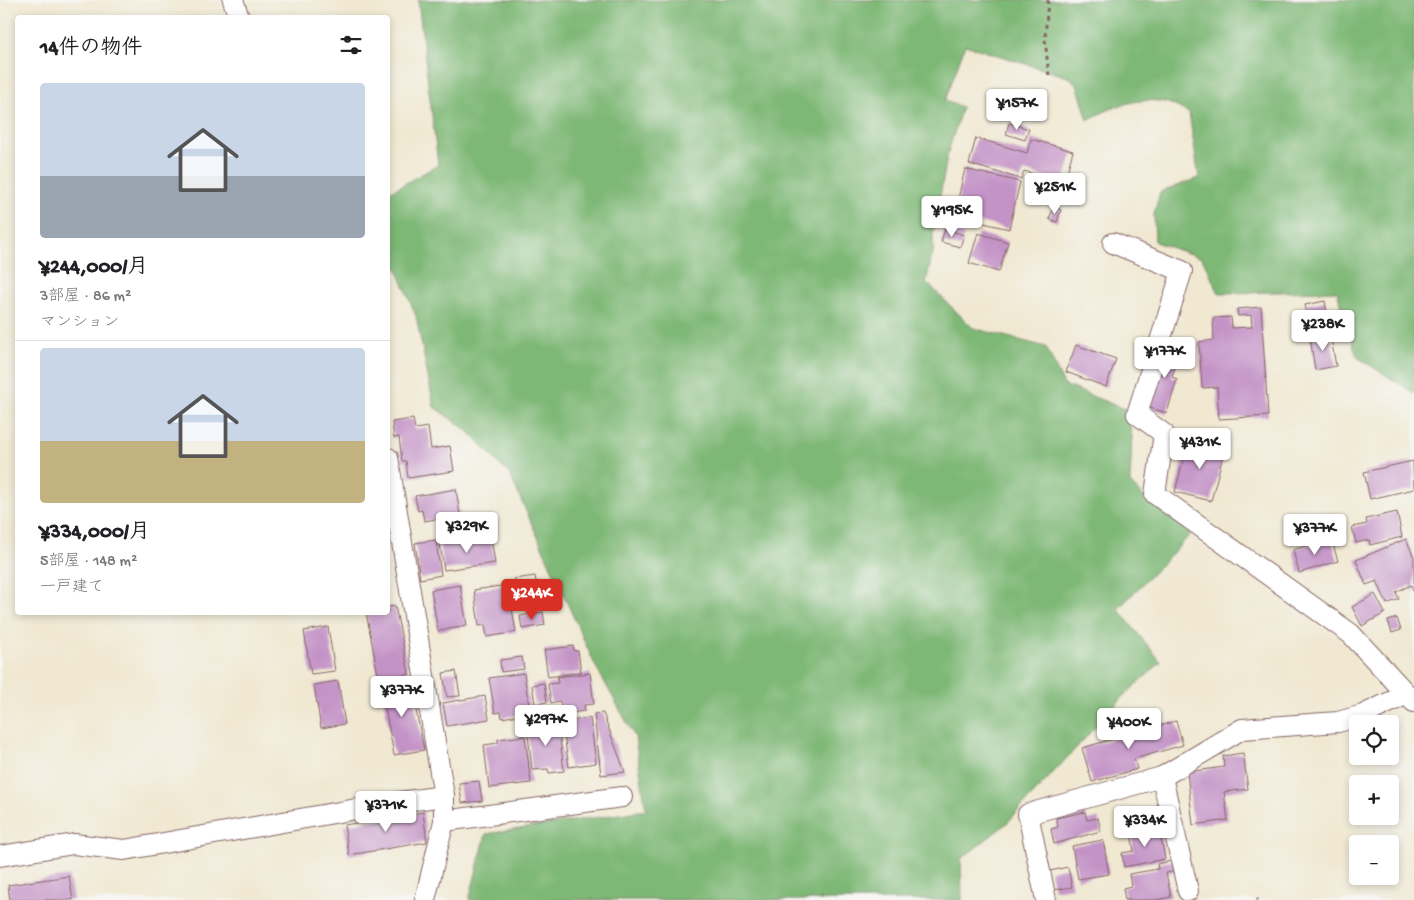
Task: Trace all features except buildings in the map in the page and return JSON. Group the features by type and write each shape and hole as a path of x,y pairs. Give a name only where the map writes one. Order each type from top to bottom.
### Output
{"street":[{"path":"233,0 237,15"},
{"path":"1046,900 1028,814 1162,777 1242,729 1338,722 1411,698 1351,634 1155,494 1164,434 1137,414 1182,271 1113,243"},
{"path":"390,470 444,796 444,821 425,900"},
{"path":"1162,777 1188,891"},
{"path":"0,868 124,850 385,804 444,796"},
{"path":"444,821 622,797"},
{"path":"0,856 74,844 124,850"}],"path":[{"path":"1048,0 1045,39 1049,76"}],"green space":[{"path":"418,0 1414,0 1414,393 1357,357 1337,291 1219,293 1202,258 1155,242 1154,214 1160,192 1199,178 1189,113 1168,103 1147,100 1116,107 1088,120 1078,87 1071,78 965,45 945,101 962,107 948,152 933,234 933,253 926,282 973,328 1046,347 1064,385 1127,410 1132,437 1130,483 1147,500 1191,534 1118,609 1161,662 1124,696 1006,824 961,859 962,900 469,900 486,834 646,810 635,737 595,665 510,475 468,431 434,407 416,316 390,251 390,192 438,165"}]}
